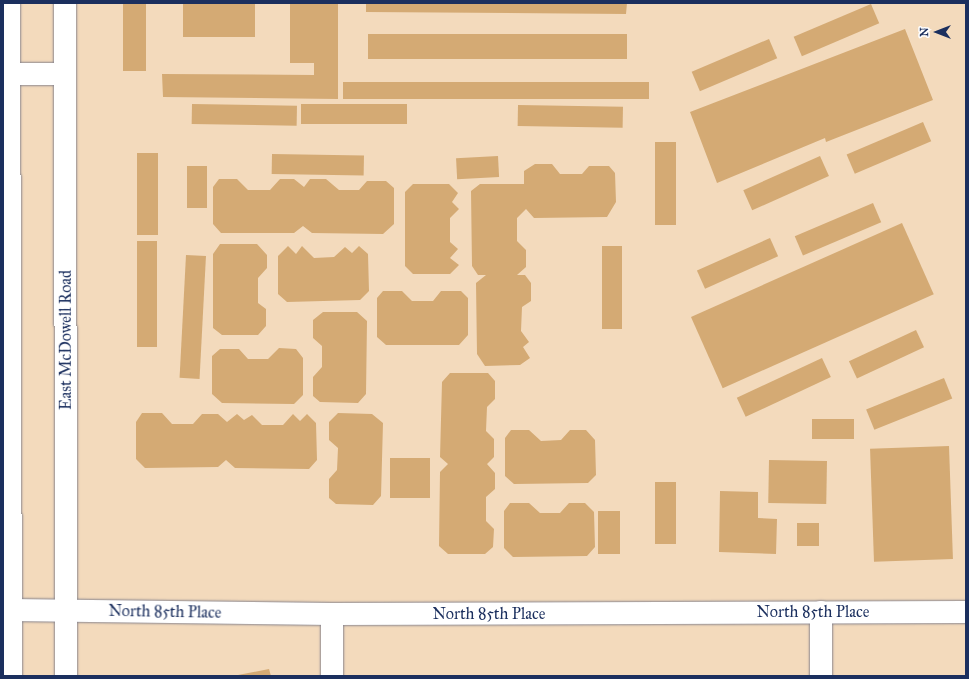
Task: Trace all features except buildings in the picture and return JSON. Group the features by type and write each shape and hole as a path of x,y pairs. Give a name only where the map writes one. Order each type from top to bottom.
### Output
{"main road":[{"path":"9,3 6,74 11,676"},
{"name":"East McDowell Road","path":"65,3 66,676"},
{"path":"6,74 65,74"},
{"name":"North 85th Place","path":"11,610 332,614 966,612"},
{"path":"821,612 821,676"},
{"path":"332,614 332,676"}]}
